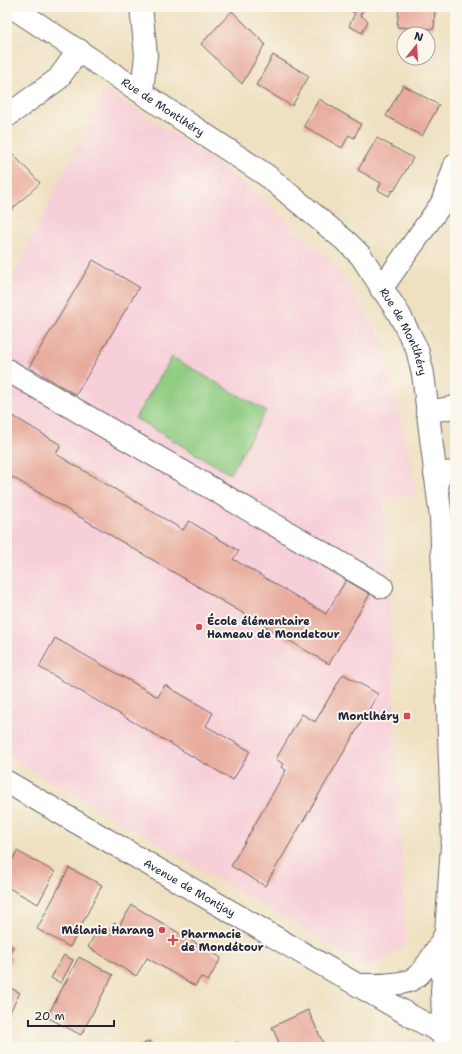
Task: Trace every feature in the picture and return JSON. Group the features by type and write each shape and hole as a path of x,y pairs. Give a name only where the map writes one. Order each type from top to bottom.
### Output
{"street":[{"name":"Rue de Montlhéry","path":"12,7 142,91 266,175 348,243 361,256 381,289 399,314 417,349 423,374 427,412 445,473 441,518 454,852 445,935 442,992 447,1040"},
{"path":"141,7 146,55 142,91"},
{"path":"7,116 58,79 79,50"},
{"path":"381,289 442,203 455,165"},
{"path":"7,370 382,587"},
{"path":"427,412 455,407"},
{"name":"Avenue de Montjay","path":"7,782 358,985 447,1040"},
{"path":"358,985 379,985 412,980 424,968 445,935"}],"shaded area":[{"name":"École élémentaire Hameau de Mondetour","path":"105,89 197,150 261,197 336,266 382,340 407,445 417,495 384,499 406,945 369,968 7,755 7,289"}],"green space":[{"path":"172,357 266,411 230,474 135,418"}],"building":[{"path":"345,7 365,7 360,15 368,21 362,33 349,26 355,13"},
{"path":"399,7 435,7 434,26 397,26"},
{"path":"232,11 265,44 242,84 201,44"},
{"path":"273,55 309,76 292,106 256,85"},
{"path":"403,85 439,105 422,136 386,116"},
{"path":"319,99 361,124 354,138 349,135 342,148 304,126"},
{"path":"377,138 413,158 394,191 392,190 389,196 378,190 381,183 358,170"},
{"path":"9,150 40,183 7,214 7,152"},
{"path":"93,260 139,287 76,395 29,367"},
{"path":"13,416 61,445 56,454 183,530 189,521 239,551 233,559 326,614 346,580 370,594 329,664 7,474 7,424"},
{"path":"55,638 158,697 165,685 213,713 206,726 250,751 233,780 39,667"},
{"path":"343,674 378,694 265,886 231,866 286,770 281,767 283,764 276,759 302,714 315,722"},
{"path":"17,851 55,872 38,904 7,887 7,870"},
{"path":"69,868 102,885 70,947 37,929"},
{"path":"132,905 221,958 208,981 201,977 195,986 147,958 136,976 88,947 98,929 107,935 114,923 119,926"},
{"path":"7,944 13,947 8,956 12,958 7,968"},
{"path":"64,955 73,960 61,983 51,978"},
{"path":"79,957 113,975 81,1035 47,1017"},
{"path":"7,986 20,993 7,1017"},
{"path":"308,1010 325,1047 281,1047 272,1027"},
{"path":"149,1041 152,1047 138,1047"},
{"path":"238,1042 240,1047 228,1047"}],"place":[{"name":"École élémentaire Hameau de Mondetour","path":"199,627"},
{"name":"Montlhéry","path":"407,716"},
{"name":"Mélanie Harang","path":"162,930"},
{"name":"Pharmacie de Mondétour","path":"173,940"}]}
